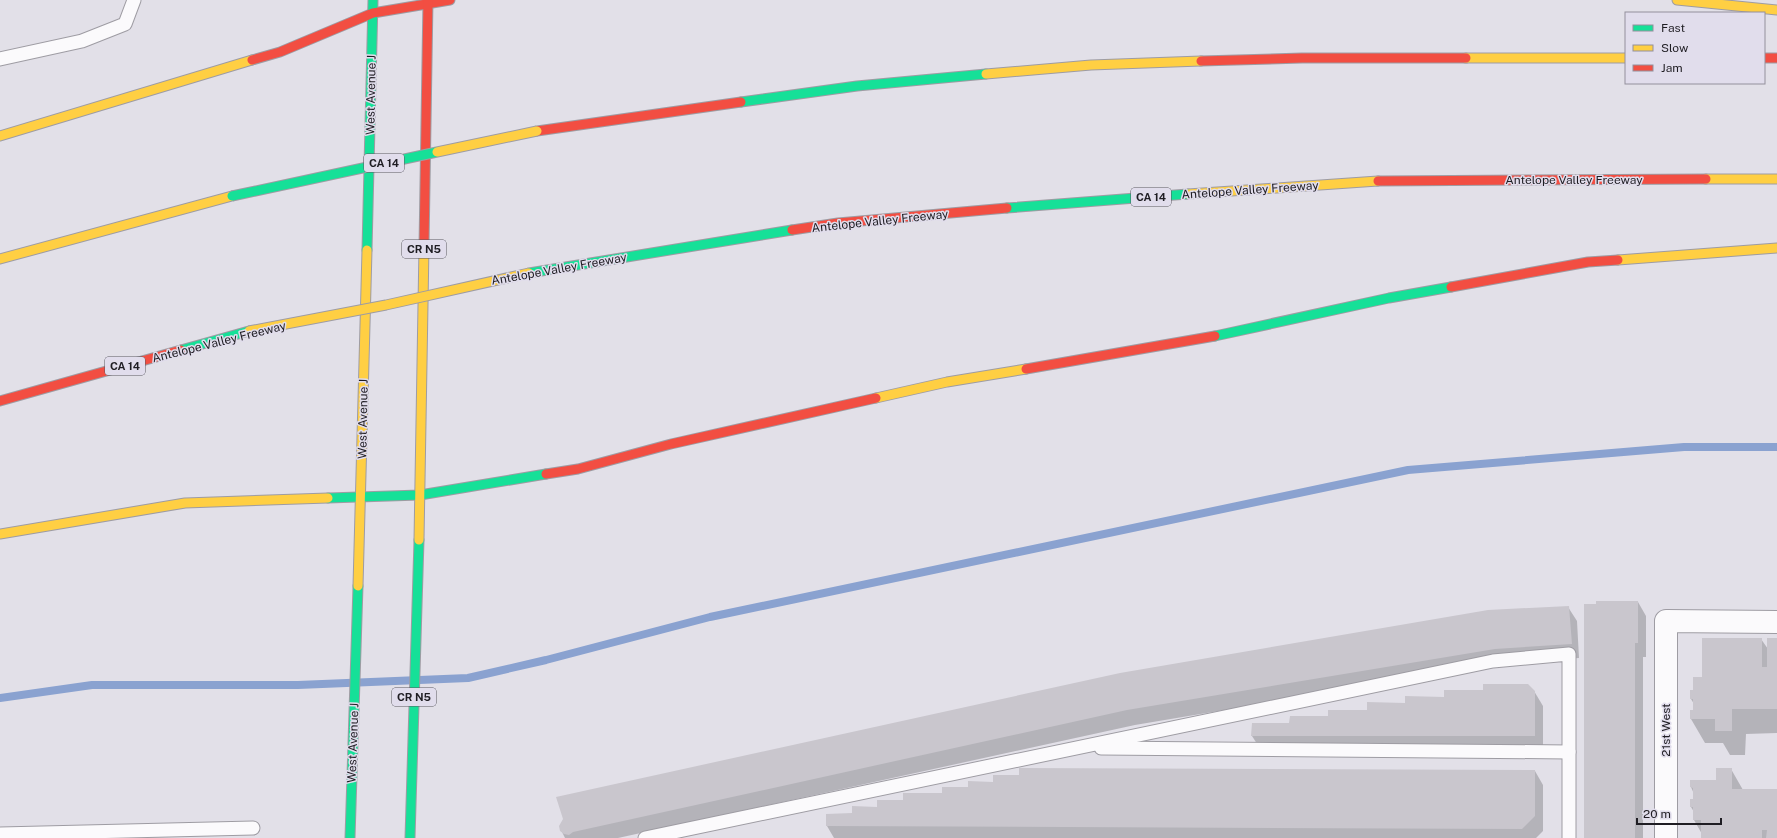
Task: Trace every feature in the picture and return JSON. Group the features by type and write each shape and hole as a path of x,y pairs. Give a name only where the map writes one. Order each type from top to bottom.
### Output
{"main road":[{"name":"West Avenue J","path":"350,838 351,775 362,496 373,0"},
{"path":"0,136 280,52 373,13 428,2 450,0"},
{"path":"1676,0 1777,10"},
{"name":"CR N5","path":"410,838 420,495 428,2"},
{"name":"CA 14","path":"0,259 232,196 537,131 857,86 1091,65 1302,58 1625,58"},
{"path":"1765,58 1777,58"},
{"name":"Antelope Valley Freeway","path":"0,401 249,331 386,305 529,273 838,224 1089,201 1381,181 1777,179"},
{"path":"0,534 185,503 420,495 578,469 671,444 947,382 1218,336 1405,296 1588,262 1777,248"}],"street":[{"name":"21st West","path":"1666,838 1666,621 1777,622"}],"lane":[{"path":"0,59 82,41 124,24 134,0"},
{"path":"645,838 1493,661 1569,654 1569,838"},
{"path":"1075,748 1569,752"},
{"path":"0,834 253,828"}],"building":[{"path":"1596,601 1638,601 1638,643 1635,643 1635,838 1584,838 1584,604 1596,604"},
{"path":"1569,606 1572,644 1495,649 1127,710 573,832 569,835 560,831 559,826 563,819 556,797 1120,673 1488,610"},
{"path":"1702,638 1762,638 1762,667 1767,667 1767,638 1777,638 1777,709 1732,709 1732,731 1715,731 1715,719 1690,719 1690,710 1693,710 1693,699 1690,699 1690,690 1693,690 1693,677 1702,677"},
{"path":"1483,684 1528,684 1535,691 1535,736 1251,736 1252,723 1289,723 1290,716 1328,716 1328,710 1367,710 1367,702 1405,703 1405,696 1444,697 1444,690 1483,690"},
{"path":"1019,768 1535,770 1535,816 1522,829 826,826 826,814 852,813 852,806 877,807 877,800 903,800 903,793 942,793 942,787 968,787 968,781 993,782 993,775 1019,775"},
{"path":"1716,768 1732,768 1732,789 1777,789 1777,838 1766,838 1767,830 1762,830 1762,838 1701,838 1701,820 1693,820 1693,807 1690,807 1690,799 1693,799 1693,788 1690,787 1690,780 1716,780"}],"waterway":[{"path":"0,698 92,685 298,685 468,678 546,660 710,617 1408,470 1684,447 1777,447"}],"traffic: fast":[{"path":"367,250 373,0"},
{"path":"741,102 857,86 986,74"},
{"path":"232,196 437,152"},
{"path":"1007,208 1188,194"},
{"path":"529,273 792,230"},
{"path":"1215,336 1389,298 1451,287"},
{"path":"181,350 249,331"},
{"path":"328,498 420,495 546,474"},
{"path":"410,838 419,540"},
{"path":"350,838 358,586"}],"traffic: slow":[{"path":"1677,0 1777,10"},
{"path":"1466,58 1625,58"},
{"path":"0,136 252,60"},
{"path":"986,74 1091,65 1201,61"},
{"path":"437,152 537,131"},
{"path":"1706,179 1777,179"},
{"path":"1188,194 1378,181"},
{"path":"0,259 232,196"},
{"path":"419,540 424,246"},
{"path":"1618,260 1777,248"},
{"path":"358,586 367,250"},
{"path":"249,331 386,305 529,273"},
{"path":"876,398 947,382 1026,369"},
{"path":"0,534 185,503 328,498"}],"traffic: jam":[{"path":"424,246 428,0"},
{"path":"252,60 280,52 373,13 450,0"},
{"path":"1201,61 1302,58 1466,58"},
{"path":"1765,58 1777,58"},
{"path":"537,131 741,102"},
{"path":"1378,181 1706,179"},
{"path":"792,230 838,223 1007,208"},
{"path":"1451,287 1588,262 1618,260"},
{"path":"1026,369 1215,336"},
{"path":"0,401 181,350"},
{"path":"546,474 578,469 671,444 876,398"}]}
